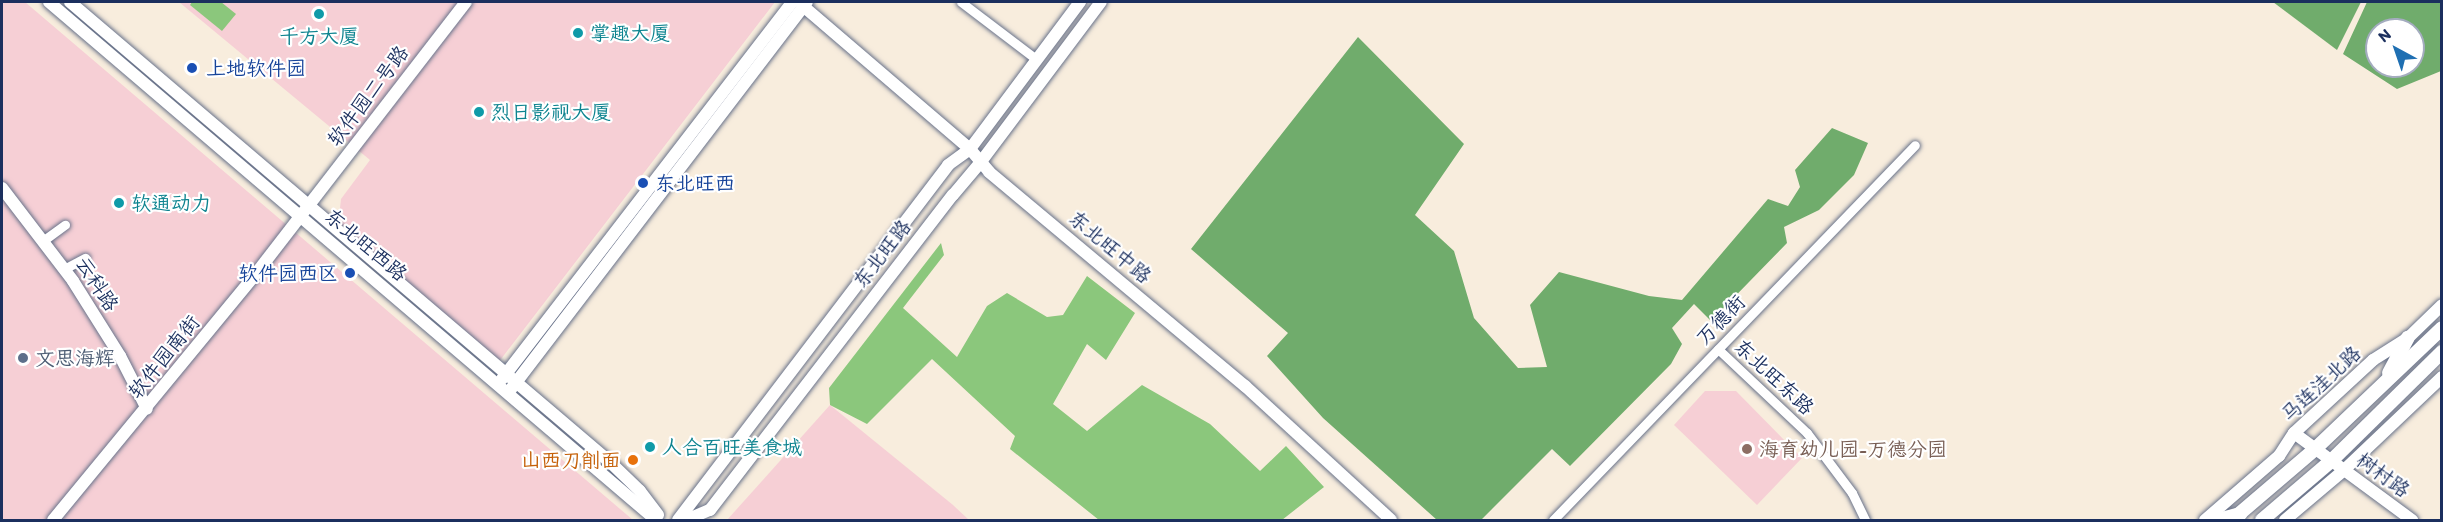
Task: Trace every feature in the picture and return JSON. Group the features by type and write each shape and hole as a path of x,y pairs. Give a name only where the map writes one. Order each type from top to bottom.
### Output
{"main road":[{"path":"2218,520 2236,517 2315,449 2442,328"},
{"path":"2382,387 2408,338"},
{"path":"2262,520 2331,461 2442,352"}],"street":[{"name":"东北旺西路","path":"49,2 305,211"},
{"name":"东北旺西路","path":"70,2 305,211 502,379 656,520"},
{"name":"软件园二号路","path":"305,211 466,2"},
{"path":"961,2 1036,59"},
{"name":"东北旺路","path":"678,520 948,165 970,149 1080,2"},
{"name":"东北旺路","path":"686,520 710,510 980,163 1101,2"},
{"path":"502,379 801,3"},
{"path":"512,388 801,3"},
{"name":"东北旺中路","path":"801,3 970,149 980,163 1215,360 1391,520"},
{"name":"万德街","path":"1553,520 1915,145"},
{"name":"云科路","path":"2,188 64,269 114,346 147,409"},
{"name":"软件园南街","path":"53,520 147,409 305,211"},
{"path":"44,240 65,225"},
{"path":"64,269 85,258"},
{"name":"马连洼北路","path":"2205,520 2279,456 2294,433 2373,360 2408,338 2442,305"},
{"name":"东北旺东路","path":"1718,349 1807,433 1852,493 1865,520"},
{"path":"2285,520 2343,471 2442,378"},
{"name":"东北旺西路","path":"512,388 611,463 640,491 661,520"},
{"name":"树村路","path":"2294,433 2412,520"}],"shaded area":[{"path":"2,2 25,2 633,520 2,520"},
{"path":"179,2 775,2 498,363 338,226 341,199 370,160"},
{"name":"海育幼儿园-万德分园","path":"1705,391 1736,391 1802,458 1757,505 1674,425"},
{"path":"830,405 953,505 969,520 727,520"}],"green space":[{"path":"192,2 221,2 236,14 222,31 190,5"},
{"path":"2273,2 2361,2 2337,50"},
{"path":"2367,2 2441,2 2441,71 2425,78 2425,18 2365,18 2365,68 2343,54"},
{"path":"1358,37 1464,144 1415,215 1454,251 1474,318 1518,368 1547,367 1530,305 1559,272 1649,296 1682,300 1768,199 1788,206 1800,187 1795,170 1832,128 1868,143 1854,175 1819,210 1784,227 1787,243 1711,321 1694,304 1672,328 1682,344 1671,364 1570,466 1552,449 1481,520 1437,520 1323,418 1267,356 1288,333 1191,249"},
{"path":"2380,78 2424,78 2397,89"},
{"path":"941,243 944,255 903,308 957,357 987,306 1007,293 1047,317 1063,315 1087,276 1135,313 1106,360 1087,344 1053,404 1087,431 1142,385 1210,424 1260,471 1286,446 1324,487 1282,520 1099,520 1010,449 1015,436 932,359 867,424 830,405 829,388"}],"place":[{"name":"千方大厦","path":"319,14"},
{"name":"掌趣大厦","path":"578,33"},
{"name":"上地软件园","path":"192,68"},
{"name":"烈日影视大厦","path":"479,112"},
{"name":"东北旺西","path":"643,183"},
{"name":"软通动力","path":"119,203"},
{"name":"软件园西区","path":"350,273"},
{"name":"文思海辉","path":"23,358"},
{"name":"人合百旺美食城","path":"650,447"},
{"name":"海育幼儿园-万德分园","path":"1747,449"},
{"name":"山西刀削面","path":"633,460"}]}
